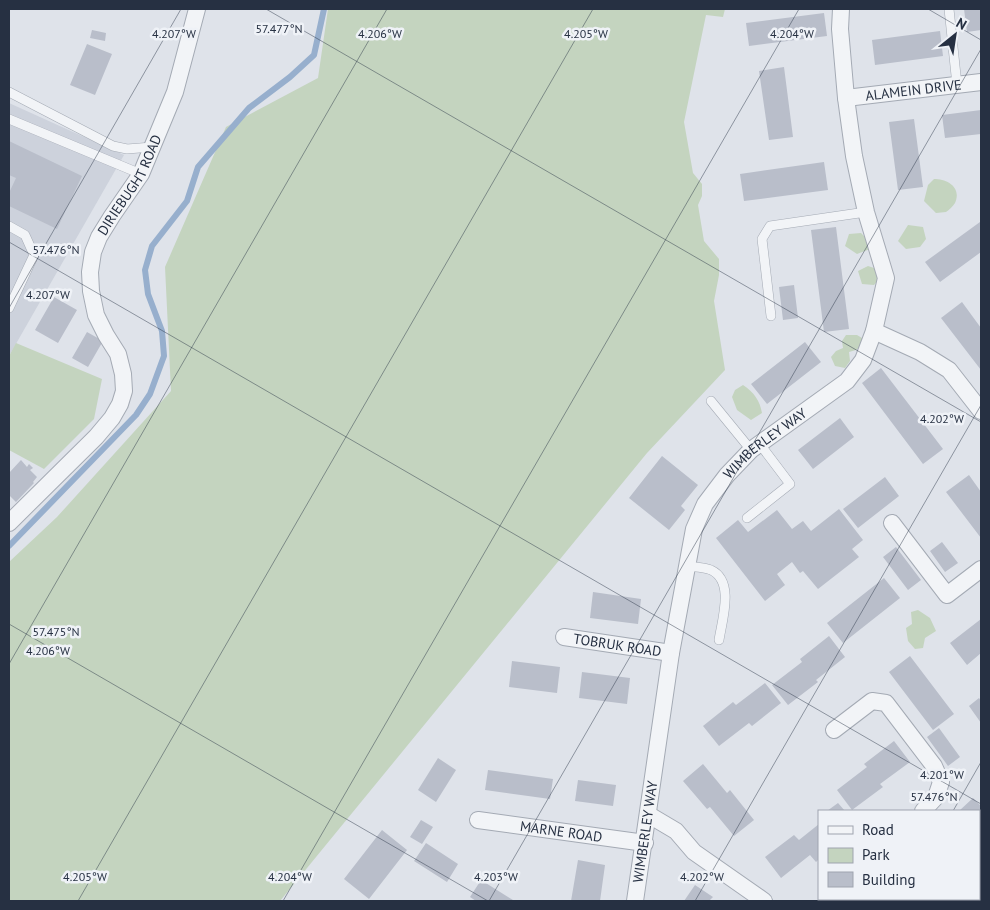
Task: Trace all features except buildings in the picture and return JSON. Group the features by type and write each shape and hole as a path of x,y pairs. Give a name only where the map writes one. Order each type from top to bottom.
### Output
{"street":[{"name":"DIRIEBUGHT ROAD","path":"9,523 96,436 112,418 120,404 124,391 123,374 118,354 96,315 91,291 90,272 93,252 99,237 141,174 175,92 197,9"},
{"name":"WIMBERLEY WAY","path":"635,901 645,843 671,653 694,529 706,504 727,475 755,447 847,381 863,360 874,331 886,278 866,212 854,156 846,98 840,29 841,9"},
{"name":"ALAMEIN DRIVE","path":"846,98 981,82"},
{"path":"874,331 920,352 949,370 981,411"},
{"path":"892,523 947,595 981,568"},
{"name":"TOBRUK ROAD","path":"564,637 671,653"},
{"path":"834,730 872,701 886,704 934,766 941,782 936,797 924,810"},
{"path":"648,815 676,831 694,852 764,901"},
{"name":"MARNE ROAD","path":"478,820 645,843"}],"lane":[{"path":"949,9 957,85"},
{"path":"9,92 113,146 127,150 152,147"},
{"path":"9,119 141,174"},
{"path":"771,316 762,239 770,226 866,212"},
{"path":"9,226 26,235 34,255 9,308"},
{"path":"710,401 790,484 747,518"},
{"path":"687,566 711,570 721,578 726,591 719,640"}],"shaded area":[{"path":"9,103 124,155 9,356"}],"green space":[{"path":"328,9 725,9 723,17 706,15 684,122 693,173 702,184 702,196 698,205 704,241 719,259 719,275 714,301 725,370 647,453 280,901 9,901 9,562 57,517 171,391 165,267 226,127 318,78"},
{"path":"934,179 944,180 955,188 957,197 955,203 946,212 936,213 924,201 928,185"},
{"path":"908,225 923,227 926,239 920,247 906,249 898,241"},
{"path":"861,233 868,240 870,249 857,254 845,246 849,234"},
{"path":"868,266 880,270 879,279 874,285 862,284 858,271"},
{"path":"846,335 857,335 862,338 862,345 856,350 849,352 850,361 845,368 835,366 831,357 836,351 843,348 842,341"},
{"path":"16,343 102,379 94,419 44,469 9,450 9,356"},
{"path":"743,385 758,401 762,413 751,420 737,410 732,397 735,390"},
{"path":"918,610 930,618 936,631 925,638 923,648 915,649 908,641 906,628 912,624 911,612"}],"waterway":[{"path":"9,546 136,415 150,394 164,356 162,331 148,294 145,270 152,246 187,201 198,167 249,108 290,77 314,55 324,9"}]}
